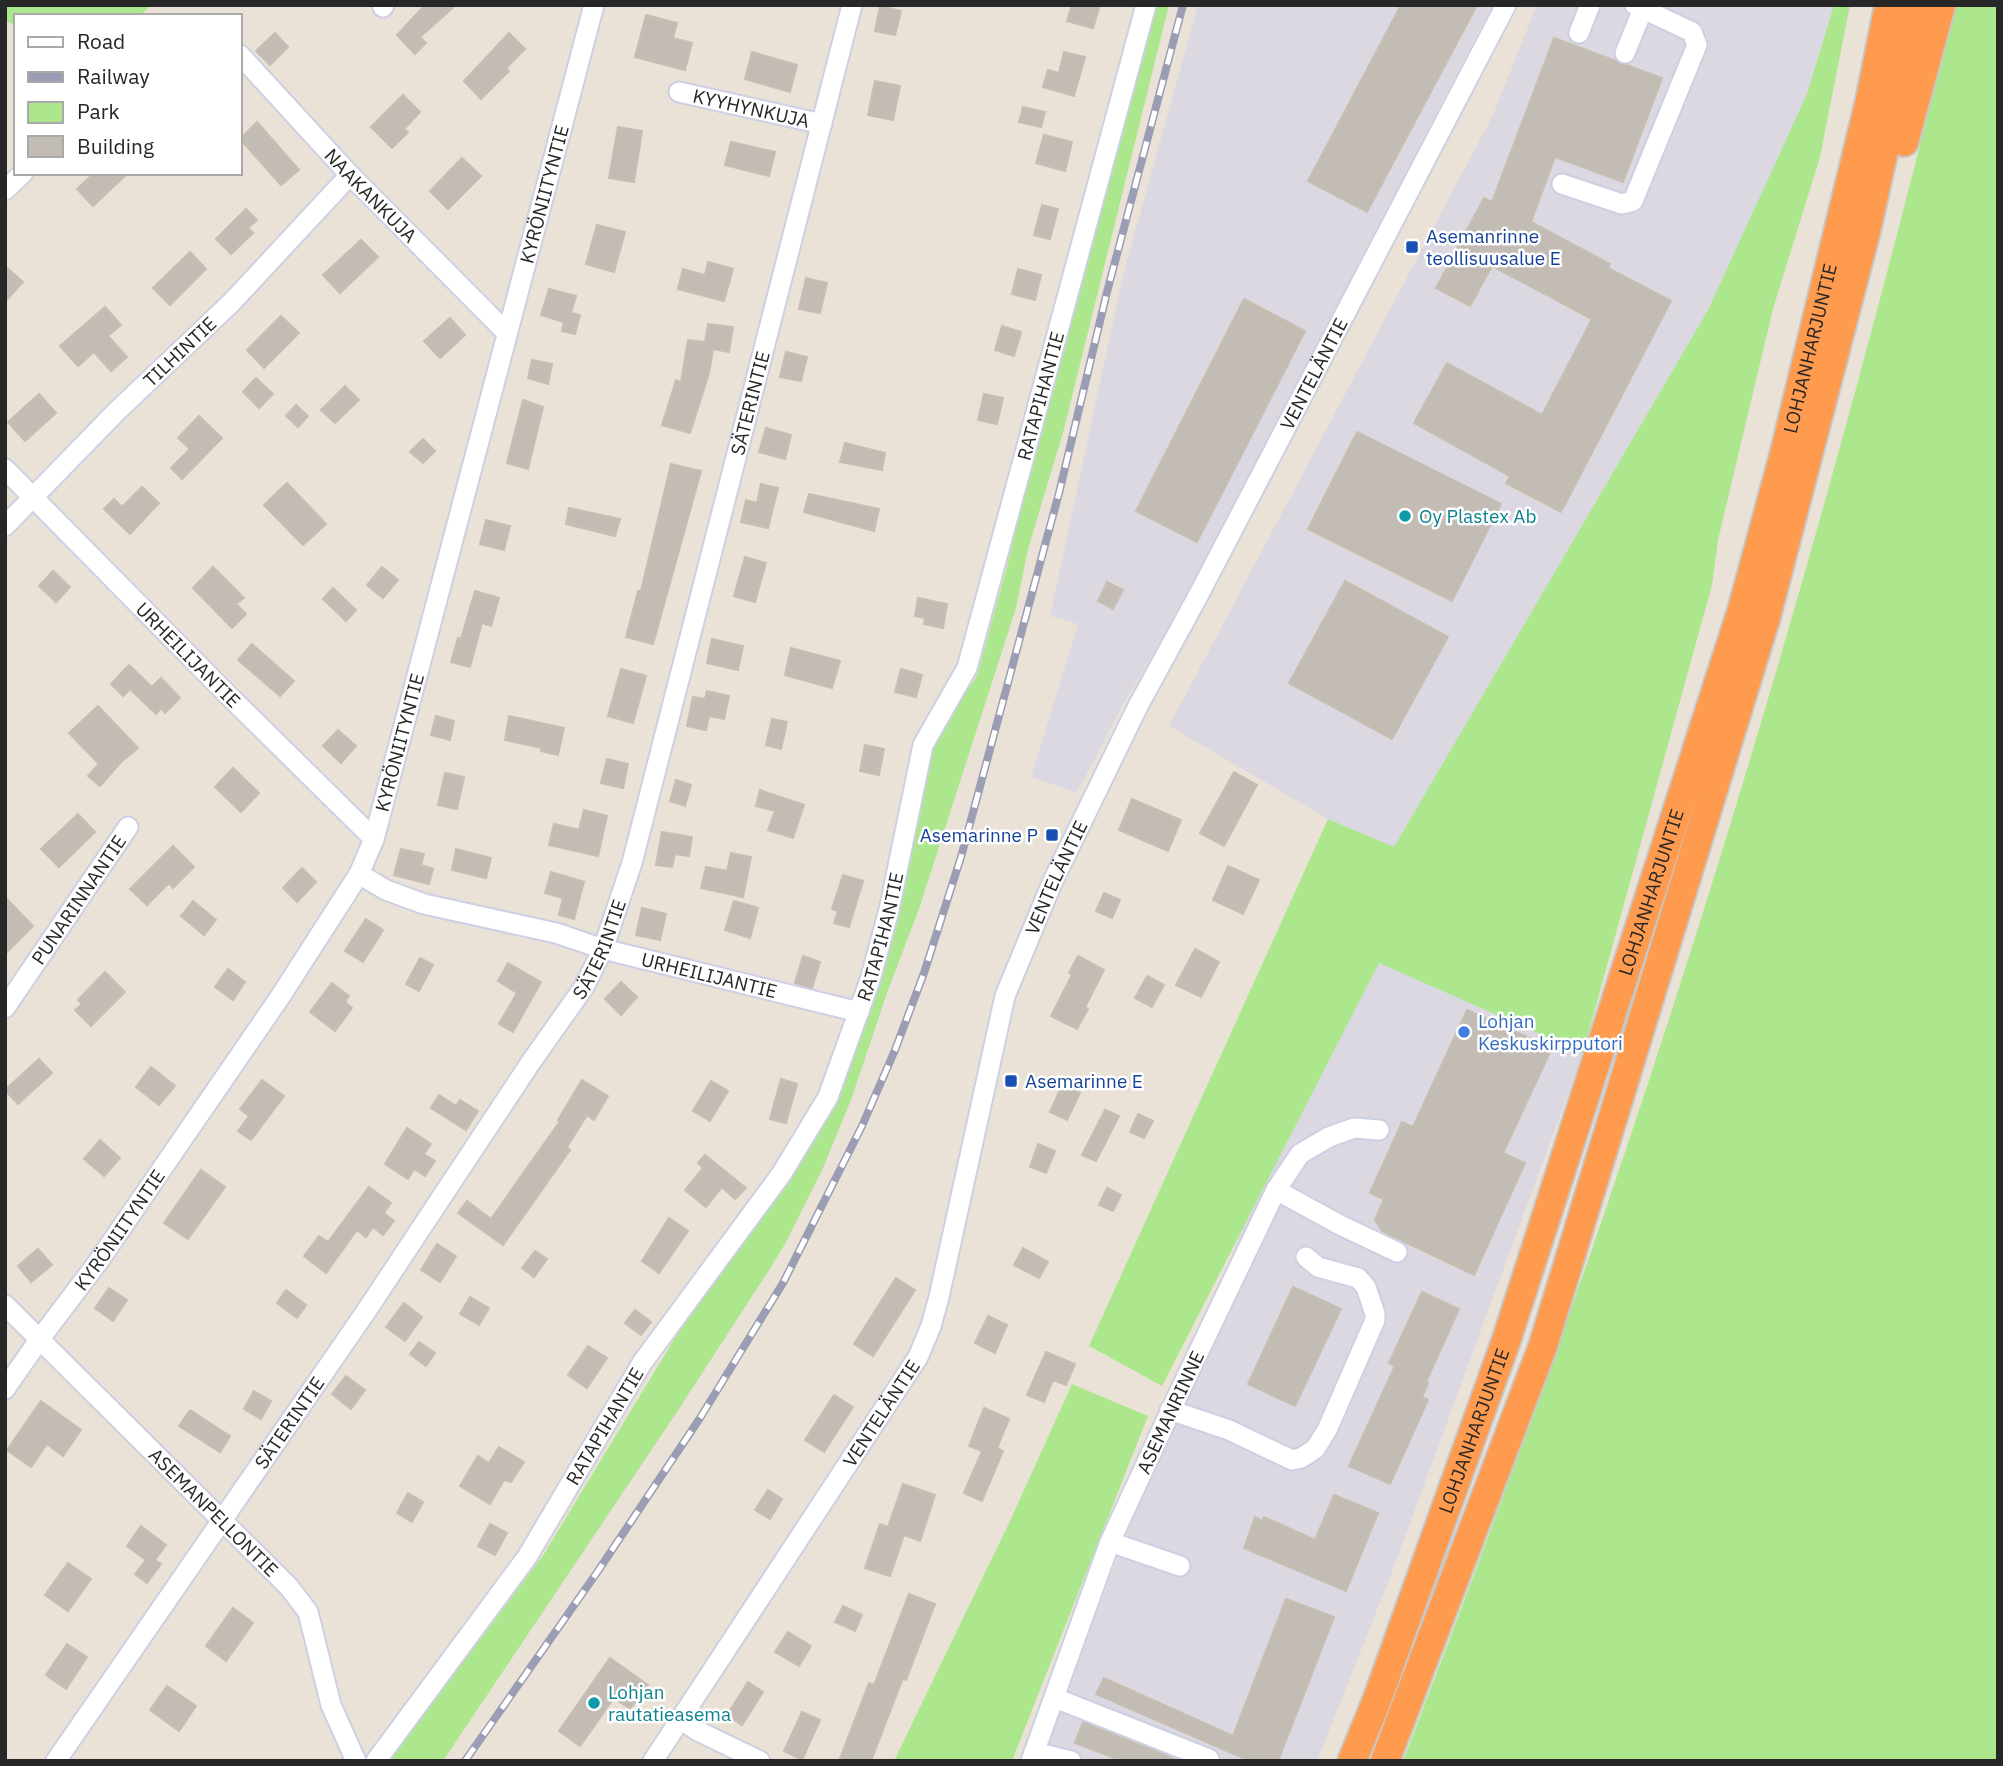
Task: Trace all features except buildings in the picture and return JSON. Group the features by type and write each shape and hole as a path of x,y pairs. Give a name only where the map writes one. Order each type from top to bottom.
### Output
{"highway":[{"name":"LOHJANHARJUNTIE","path":"1352,1761 1377,1700 1506,1341 1742,610 1784,455 1870,100 1889,5"},
{"name":"LOHJANHARJUNTIE","path":"1385,1761 1543,1346 1766,617 1866,231 1916,5"},
{"path":"1866,231 1896,171 1941,5"}],"street":[{"name":"KYRÖNIITYNTIE","path":"5,1389 39,1339 98,1262 280,997 359,874 374,839 594,5"},
{"name":"SÄTERINTIE","path":"56,1761 367,1310 583,987 603,948 632,863 852,5"},
{"name":"RATAPIHANTIE","path":"376,1761 527,1557 642,1363 782,1172 828,1097 870,980 888,910 923,745 967,668 1146,5"},
{"name":"VENTELÄNTIE","path":"653,1761 918,1357 939,1297 1005,996 1052,883 1138,706 1506,5"},
{"path":"1579,33 1590,5"},
{"path":"1562,184 1622,204 1633,201 1697,45 1692,32 1639,7 1625,53"},
{"name":"NAAKANKUJA","path":"242,57 350,175 506,333"},
{"name":"KYYHYNKUJA","path":"679,92 822,124"},
{"path":"5,190 21,175"},
{"name":"TILHINTIE","path":"5,526 117,411 231,303 350,175"},
{"name":"URHEILIJANTIE","path":"5,469 374,839"},
{"name":"PUNARINNANTIE","path":"5,1008 128,827"},
{"name":"URHEILIJANTIE","path":"359,874 386,890 424,904 556,933 603,948 859,1012"},
{"name":"ASEMANRINNE","path":"1032,1756 1110,1542 1276,1190 1300,1154 1329,1137 1354,1128 1380,1130"},
{"path":"1276,1190 1397,1252"},
{"path":"1170,1410 1229,1430 1292,1460 1315,1449 1327,1430 1375,1320 1375,1314 1366,1287 1358,1278 1318,1267 1306,1257"},
{"name":"ASEMANPELLONTIE","path":"5,1305 289,1587 308,1612 331,1705 356,1761"},
{"path":"1110,1542 1180,1566"},
{"path":"1055,1698 1209,1759"},
{"path":"680,1719 698,1731 760,1761"},
{"path":"1032,1756 1071,1761"}],"shaded area":[{"path":"1198,5 1492,5 1188,596 1123,704 1077,793 1031,777 1078,624 1050,616 1123,275"},
{"path":"1537,5 1834,5 1808,94 1708,310 1394,848 1328,819 1169,726 1493,115"},
{"path":"1379,962 1583,1053 1392,1572 1317,1761 1041,1761 1245,1221"}],"green space":[{"path":"5,5 152,5 141,14 14,14 14,24 5,21"},
{"path":"1155,5 1169,5 1064,429 1028,549 1016,608 919,909 851,1100 823,1168 771,1267 443,1761 389,1761 544,1554 678,1333 748,1232 791,1176 886,956 915,838 928,762 938,733 977,676"},
{"path":"1834,5 1850,5 1820,157 1773,309 1718,540 1712,585 1583,1053 1379,963 1162,1386 1089,1346 1328,819 1394,847 1708,310 1807,94"},
{"path":"1955,5 1998,5 1998,1761 1403,1761 1561,1336 1688,961 1737,803 1829,485"},
{"path":"1072,1384 1148,1416 1012,1761 894,1761 1010,1521"}],"railway":[{"path":"465,1761 598,1571 700,1418 783,1283 862,1126 895,1050 924,973 961,857 1059,493 1107,292 1183,5"}],"place":[{"name":"Asemanrinne teollisuusalue E","path":"1412,247"},
{"name":"Oy Plastex Ab","path":"1405,516"},
{"name":"Asemarinne P","path":"1052,835"},
{"name":"Lohjan Keskuskirpputori","path":"1464,1032"},
{"name":"Asemarinne E","path":"1011,1081"},
{"name":"Lohjan rautatieasema","path":"594,1703"}]}
